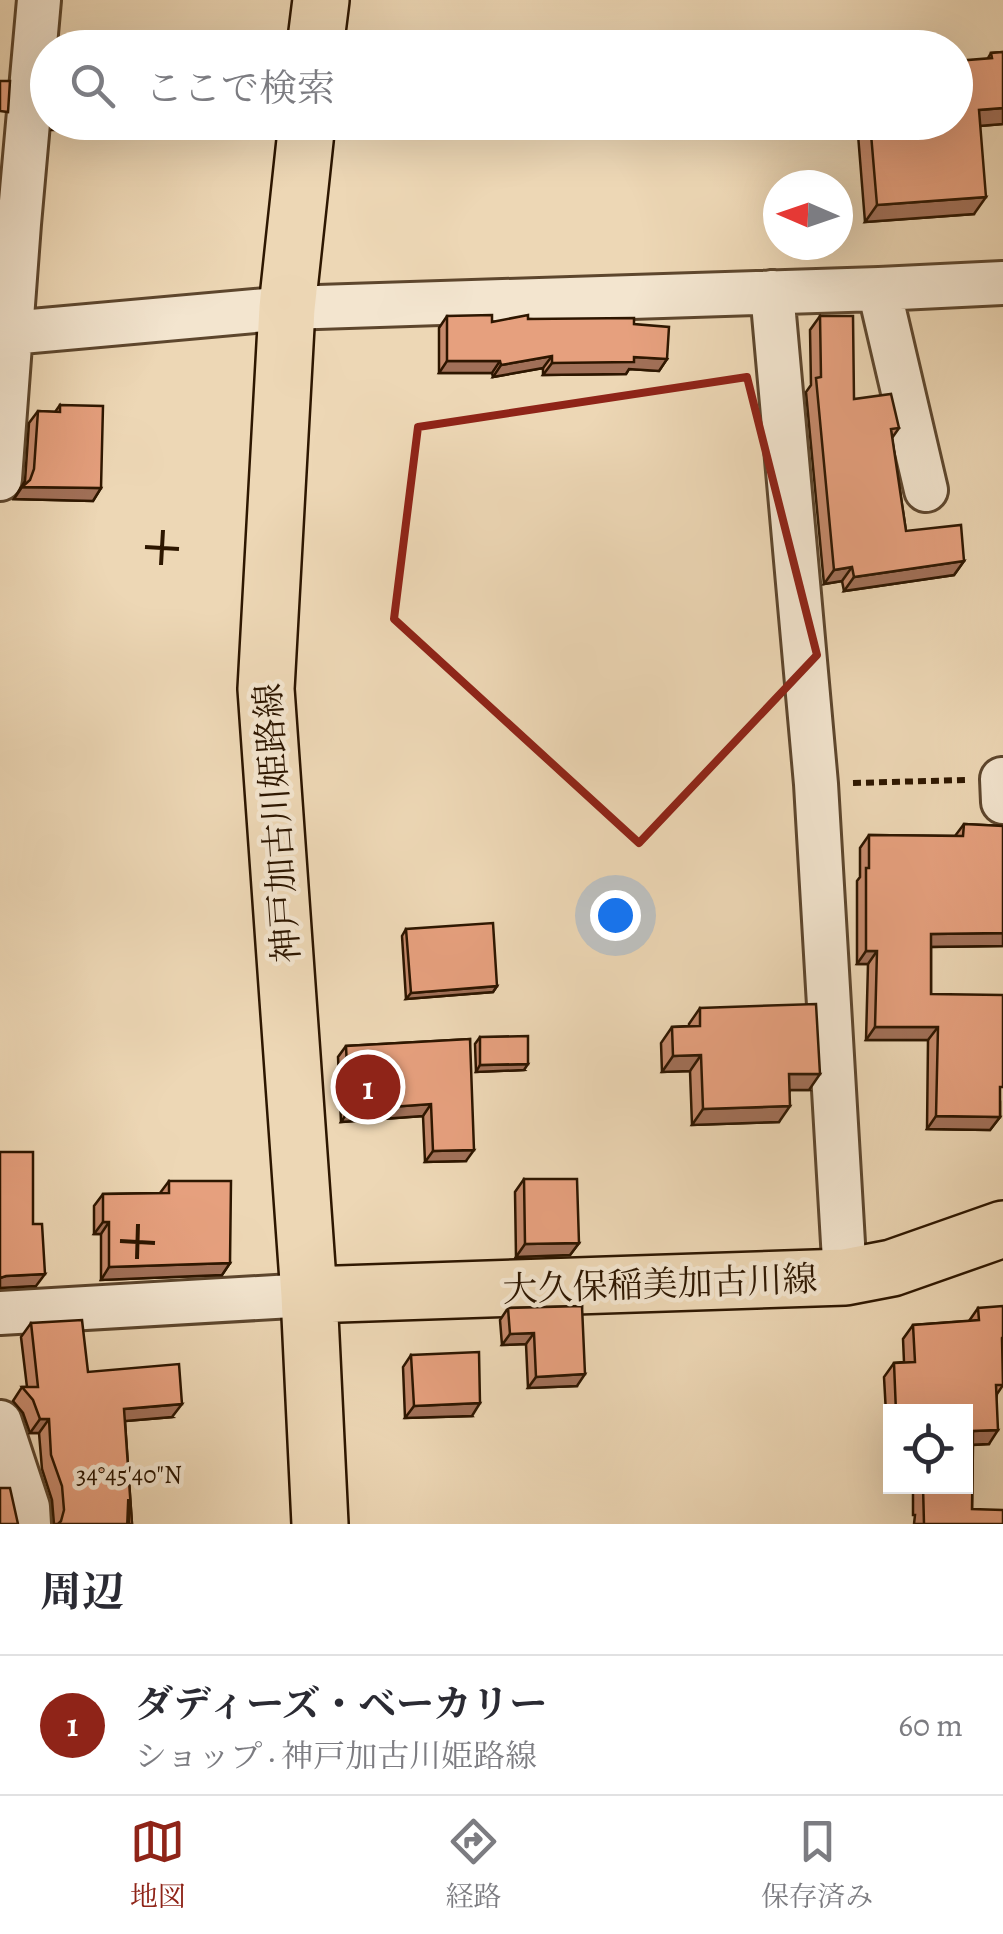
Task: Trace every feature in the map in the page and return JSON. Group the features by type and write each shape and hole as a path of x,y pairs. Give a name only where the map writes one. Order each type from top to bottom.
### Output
{"main road":[{"path":"317,30 320,0"},
{"name":"神戸加古川姫路線","path":"305,140 287,308 266,689 309,1296 320,1524"},
{"name":"大久保稲美加古川線","path":"309,1296 845,1277 892,1268 1003,1229"}],"street":[{"path":"36,30 39,0"},
{"path":"0,479 30,103"},
{"path":"10,333 287,308 1003,283"},
{"path":"879,289 926,490"},
{"path":"772,292 816,784 845,1277"},
{"path":"1002,779 1003,802"},
{"path":"0,1313 309,1296"},
{"path":"0,1422 28,1507 29,1524"}],"path":[{"path":"816,784 1002,779"}],"highlighted area":[{"path":"747,377 817,655 639,843 394,619 418,427"}],"building":[{"path":"1003,52 1003,108 979,110 986,197 877,205 872,140 973,140 973,60 992,58 991,53"},
{"path":"0,81 10,81 8,112 0,111"},
{"path":"492,315 492,322 528,315 528,319 634,318 634,324 669,327 667,359 634,357 634,362 552,363 552,356 501,365 500,361 447,361 447,316"},
{"path":"820,316 853,316 854,399 891,394 899,428 891,429 906,531 961,525 964,561 854,577 852,567 834,570 816,378 821,377"},
{"path":"60,405 103,406 101,488 22,487 34,469 38,411 60,412"},
{"path":"964,824 1003,826 1003,933 931,934 931,994 1003,995 1000,1117 936,1116 938,1027 875,1027 877,951 866,951 869,835 963,836"},
{"path":"493,923 497,986 411,993 406,929"},
{"path":"816,1004 820,1074 789,1074 790,1106 703,1109 701,1055 673,1056 672,1027 700,1026 700,1008"},
{"path":"528,1036 528,1064 480,1065 480,1037"},
{"path":"470,1039 474,1150 433,1151 431,1104 349,1110 346,1046"},
{"path":"0,1152 33,1152 33,1224 42,1224 45,1274 0,1278"},
{"path":"524,1179 577,1179 579,1243 525,1244"},
{"path":"169,1181 231,1181 230,1263 109,1267 109,1222 103,1222 103,1194 169,1193"},
{"path":"582,1306 585,1374 536,1377 534,1333 510,1334 508,1308"},
{"path":"1003,1306 1003,1385 996,1385 998,1430 973,1431 973,1404 896,1404 894,1363 915,1362 913,1325 979,1320 978,1308"},
{"path":"82,1320 88,1372 179,1364 182,1404 124,1409 132,1524 58,1524 64,1510 62,1486 51,1455 49,1419 40,1419 33,1400 22,1387 38,1387 31,1323"},
{"path":"479,1352 480,1403 414,1406 411,1355"},
{"path":"0,1488 10,1488 18,1524 0,1524"},
{"path":"923,1494 972,1494 972,1509 1003,1510 1003,1524 924,1524"}],"place":[{"name":"ダディーズ・ベーカリー","path":"368,1087"}]}
